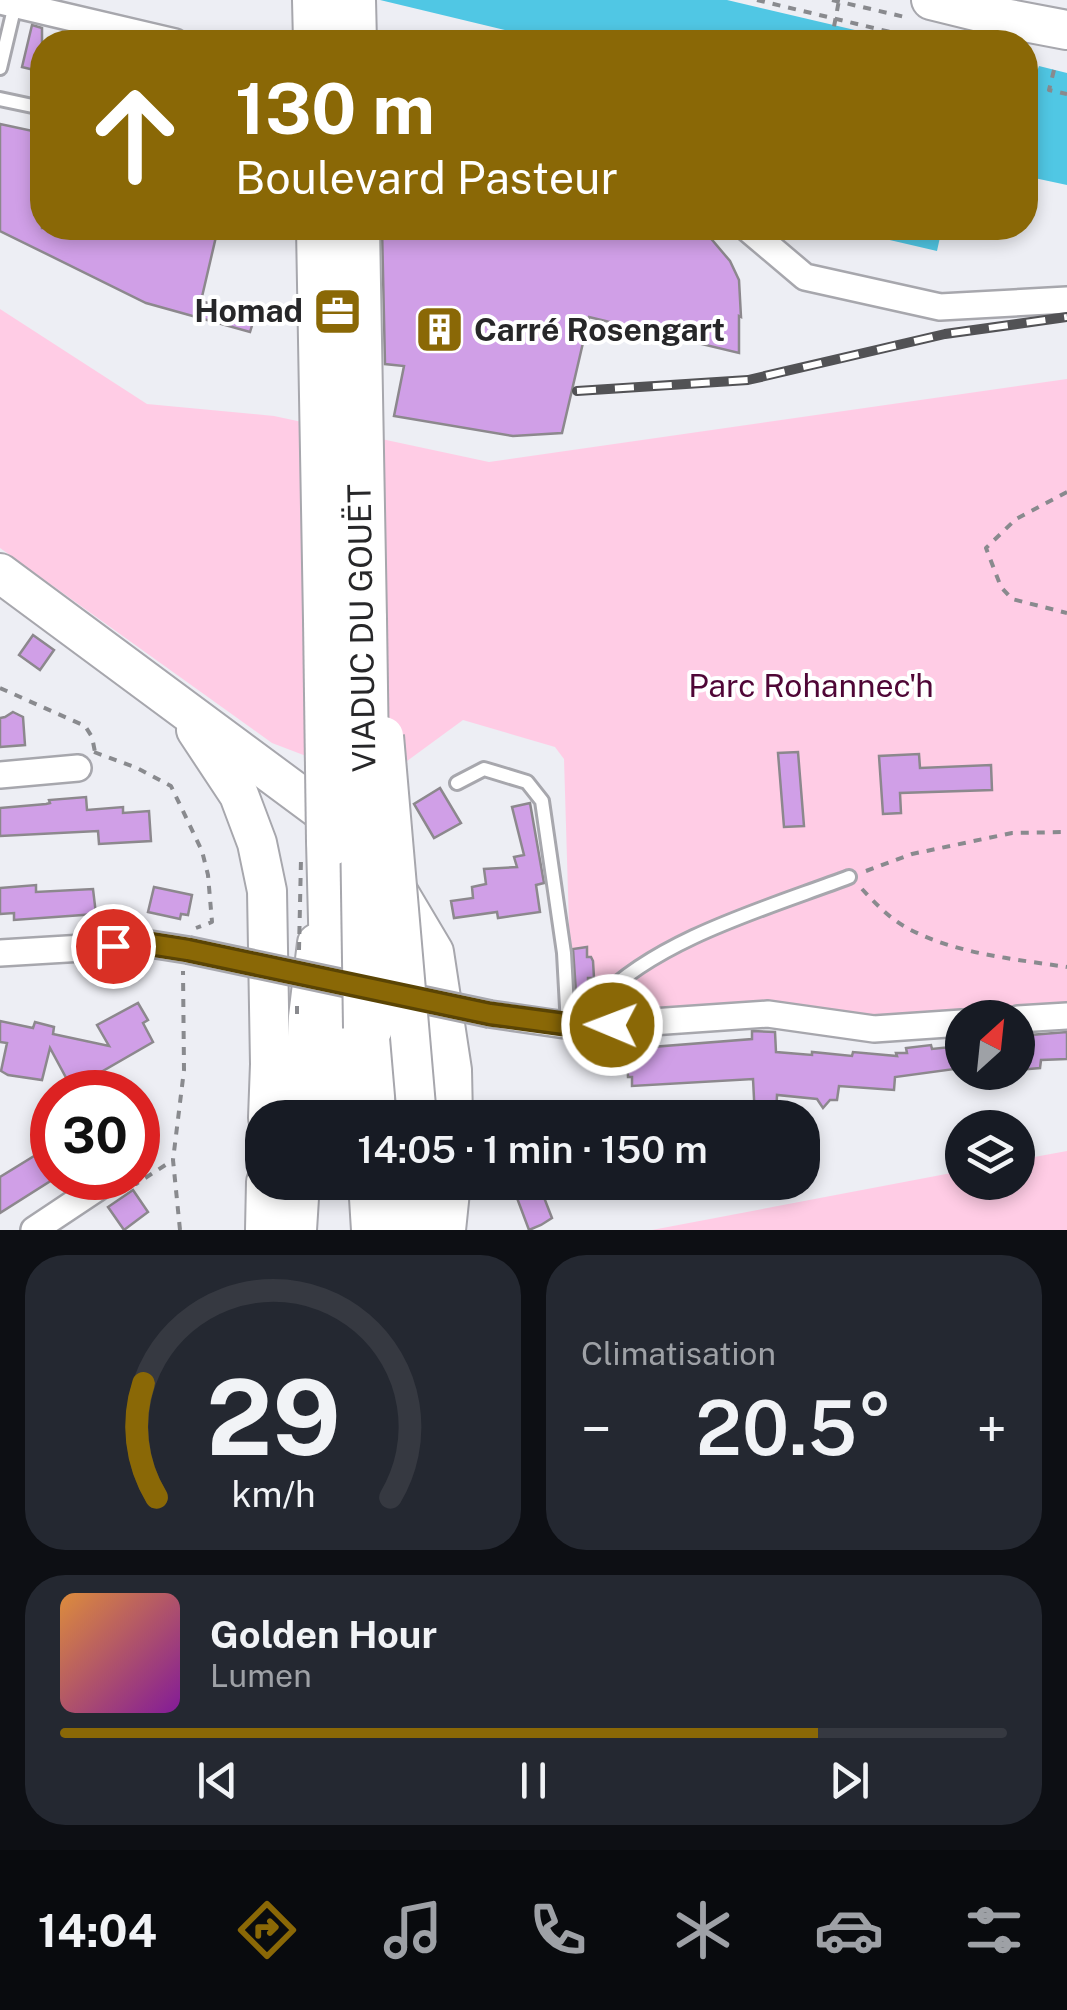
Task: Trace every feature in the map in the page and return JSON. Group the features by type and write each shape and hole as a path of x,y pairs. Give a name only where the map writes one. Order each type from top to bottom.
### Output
{"highway":[{"path":"317,0 318,30"},
{"path":"351,0 352,30"},
{"name":"VIADUC DU GOUËT","path":"321,240 337,1022"},
{"name":"VIADUC DU GOUËT","path":"337,1022 365,938 355,240"},
{"path":"337,1022 338,1100"},
{"path":"337,1022 365,1100"},
{"path":"342,1200 344,1230"},
{"path":"375,1200 376,1230"}],"main road":[{"path":"931,0 1005,9 1067,30"},
{"path":"359,475 380,619 384,728 415,1100"},
{"path":"0,573 355,836 398,890 434,952 452,1070 453,1100"},
{"path":"181,707 239,796 257,843 267,892 269,1100"},
{"path":"309,1100 337,1022"},
{"path":"265,1230 266,1200"},
{"path":"297,1230 299,1200"},
{"path":"414,1230 416,1200"},
{"path":"446,1230 449,1200"}],"street":[{"path":"8,3 105,30"},
{"path":"761,240 805,277 940,308 1067,300"},
{"path":"0,775 86,760"},
{"path":"0,953 150,944 490,1014 574,1026 768,1014 874,1029 945,1024"},
{"path":"1035,1018 1067,1016"},
{"path":"34,1230 79,1200"}],"lane":[{"path":"0,68 8,3"},
{"path":"0,99 30,105"},
{"path":"457,783 484,770 527,782 542,801 574,1026"},
{"path":"574,1026 619,982 652,960 725,924 850,877"}],"path":[{"path":"757,0 882,30"},
{"path":"833,30 840,0"},
{"path":"1054,70 1050,90 1067,94"},
{"path":"1067,492 1016,519 986,548 1001,587 1012,599 1067,612"},
{"path":"0,688 85,726 92,737 86,760 136,768 171,786 202,851 212,922 188,930 181,950 184,1070 173,1160 180,1230"},
{"path":"1067,832 1012,833 912,854 850,877 888,915 910,930 979,953 1067,967"},
{"path":"160,1168 173,1160"}],"green space":[{"name":"Parc Rohannec'h","path":"0,309 147,404 274,416 489,462 1067,379 1067,1006 1035,1008 1035,1000 945,1000 945,1014 886,1018 758,1002 606,1013 590,994 571,992 564,759 555,747 463,720 377,783 272,743 0,548"},
{"path":"1067,1151 1067,1230 652,1230 945,1174 945,1200 1035,1200 1035,1157"}],"water":[{"path":"380,0 727,0 855,30 505,30"},
{"path":"1038,69 1067,73 1067,185 1038,179"},
{"path":"890,240 939,240 937,251"}],"building":[{"path":"30,33 30,69 22,67"},
{"path":"0,124 30,130 30,240 215,240 201,301 255,316 250,332 146,303 0,231"},
{"name":"Carré Rosengart","path":"382,240 712,240 730,261 739,280 739,353 589,317 562,433 513,436 394,416 404,366 385,364"},
{"path":"33,635 54,650 40,670 19,655"},
{"path":"13,712 23,717 25,745 0,747 0,718"},
{"path":"798,752 804,826 784,827 778,753"},
{"path":"919,754 920,768 991,765 992,790 900,793 901,813 883,814 879,756"},
{"path":"440,788 461,823 434,838 414,804"},
{"path":"86,797 87,810 123,807 123,813 149,811 151,841 99,844 98,831 0,836 0,808"},
{"path":"530,803 544,883 536,885 540,912 498,918 497,912 454,918 451,901 473,898 472,887 486,884 484,869 517,867 514,857 524,855 512,807"},
{"path":"36,885 36,892 93,889 96,914 14,920 14,913 0,914 0,888"},
{"path":"154,887 192,895 188,915 181,914 180,919 148,912"},
{"path":"587,947 594,978 588,978 588,990 576,992 573,949"},
{"path":"138,1003 148,1020 143,1023 153,1042 105,1070 62,1070 50,1048 44,1070 30,1070 30,1078 1,1071 7,1043 0,1042 0,1021 33,1028 35,1022 54,1027 53,1034 109,1046 97,1025"},
{"path":"752,1031 775,1032 776,1052 812,1055 852,1056 853,1052 897,1056 896,1053 907,1053 906,1048 931,1045 932,1049 945,1048 945,1070 895,1077 894,1090 839,1086 837,1100 830,1100 823,1108 817,1099 777,1095 777,1100 754,1100 753,1079 632,1086 632,1077 628,1077 627,1049 752,1039"},
{"path":"1067,1032 1067,1059 1041,1060 1040,1068 1035,1068 1035,1035"},
{"path":"30,1159 30,1194 0,1213 0,1177"},
{"path":"118,1200 140,1200 148,1212 124,1230 108,1207"},
{"path":"518,1200 545,1200 552,1218 529,1230"}],"railway":[{"path":"577,391 748,380 945,334 1067,317"}],"place":[{"name":"Homad","path":"338,311"},
{"name":"Carré Rosengart","path":"439,330"}],"route":[{"path":"113,946 150,944 188,950 490,1014 579,1026 612,1025"}]}
